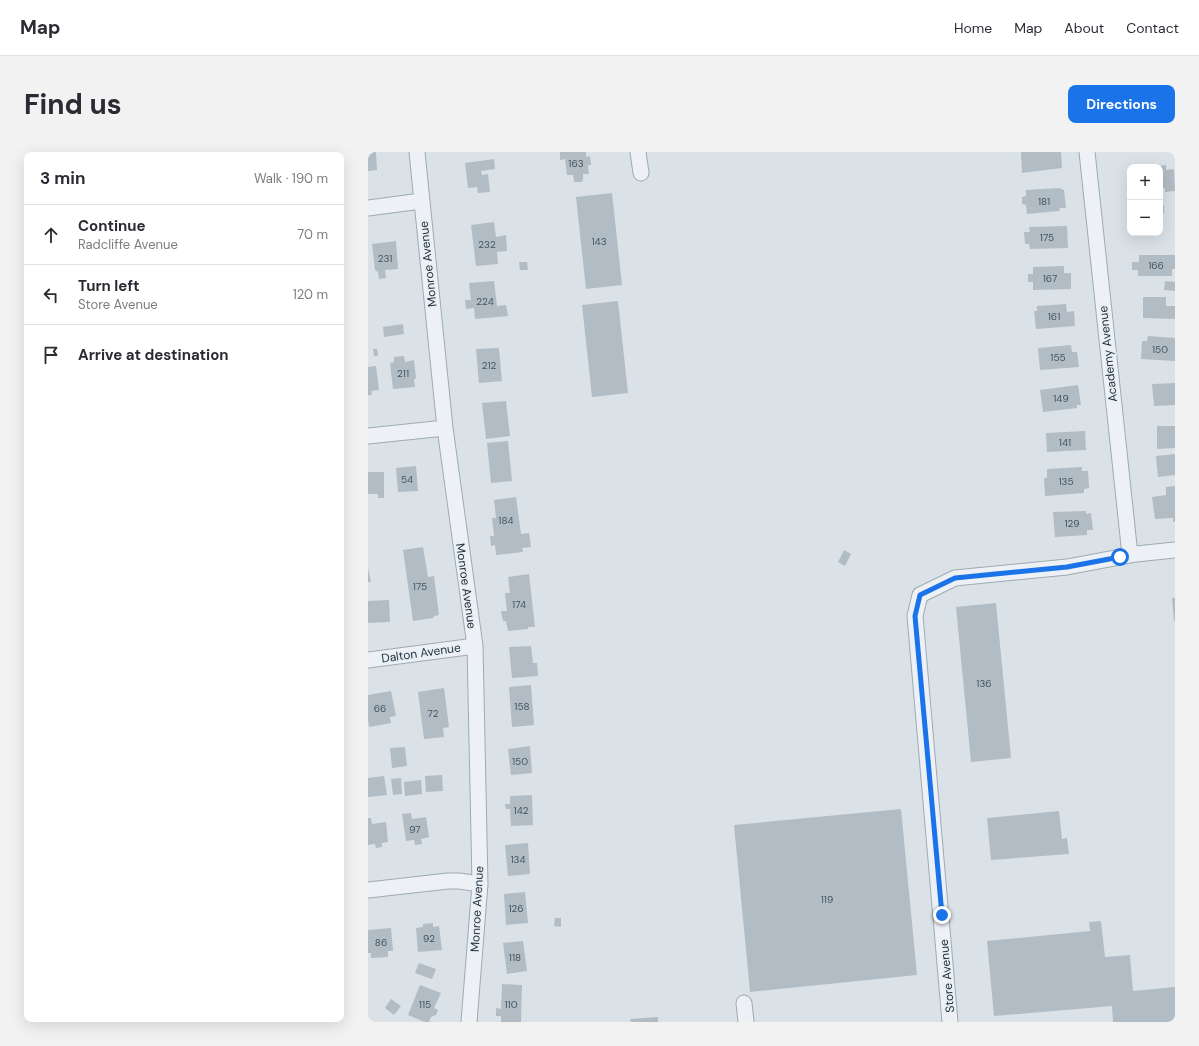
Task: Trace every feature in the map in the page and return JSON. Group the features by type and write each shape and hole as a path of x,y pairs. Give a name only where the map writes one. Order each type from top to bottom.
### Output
{"street":[{"name":"Monroe Avenue","path":"417,152 445,428 475,646 480,884 468,1022"},
{"path":"638,152 641,173"},
{"name":"Academy Avenue","path":"1087,152 1130,555"},
{"path":"368,208 421,201"},
{"path":"368,436 445,428"},
{"path":"1130,555 1175,550"},
{"name":"Store Avenue","path":"950,1022 915,616 920,595 955,578 1067,567 1130,555"},
{"name":"Dalton Avenue","path":"368,660 475,646"},
{"path":"368,890 448,881 480,884"},
{"path":"744,1002 746,1022"}],"building":[{"path":"368,152 376,152 377,170 368,171"},
{"path":"560,152 586,152 586,157 590,156 591,165 588,165 589,174 583,174 582,182 574,182 573,175 567,175 565,159 560,160"},
{"path":"1021,152 1061,152 1062,168 1022,173"},
{"path":"494,159 495,169 481,171 482,175 488,174 490,192 478,193 477,187 468,188 465,163"},
{"path":"1166,165 1166,170 1174,169 1175,191 1165,192 1165,188 1163,188 1163,166"},
{"path":"1059,188 1064,190 1066,208 1060,208 1059,211 1027,214 1026,205 1022,204 1022,197 1026,196 1026,190"},
{"path":"612,193 622,285 586,289 576,197"},
{"path":"494,222 496,237 506,235 507,251 497,252 498,264 476,266 471,225"},
{"path":"1067,226 1068,248 1030,249 1029,244 1025,244 1024,232 1030,232 1029,227"},
{"path":"396,241 398,269 385,270 386,278 379,279 378,272 375,270 372,244"},
{"path":"1139,255 1175,255 1175,269 1172,269 1172,276 1138,276 1138,270 1132,270 1132,262 1139,262"},
{"path":"519,262 527,262 528,270 520,270"},
{"path":"1064,266 1064,273 1071,273 1071,289 1033,290 1033,282 1028,282 1028,274 1033,274 1033,267"},
{"path":"494,281 497,306 506,305 508,316 475,319 474,308 466,309 465,300 471,300 469,283"},
{"path":"1165,281 1175,282 1175,291 1164,290"},
{"path":"1143,297 1166,297 1166,306 1175,306 1175,319 1143,318"},
{"path":"618,301 628,393 592,397 582,305"},
{"path":"1066,304 1067,312 1074,311 1075,326 1036,329 1034,311 1037,311 1037,306"},
{"path":"403,324 404,334 384,337 383,327"},
{"path":"1148,336 1175,338 1175,361 1141,359 1142,341 1147,341"},
{"path":"1071,345 1072,352 1077,352 1079,367 1040,370 1038,348"},
{"path":"498,348 502,381 479,383 476,349"},
{"path":"373,349 377,349 378,356 374,356"},
{"path":"404,356 405,362 414,360 416,378 414,380 415,387 393,389 390,363 394,362 394,357"},
{"path":"376,366 379,390 371,391 372,395 368,395 368,367"},
{"path":"1175,383 1175,405 1154,406 1152,384"},
{"path":"1078,385 1081,405 1077,405 1077,408 1043,412 1040,390"},
{"path":"506,401 510,436 486,439 482,403"},
{"path":"1157,426 1175,426 1175,448 1157,449"},
{"path":"1085,431 1086,450 1047,452 1046,433"},
{"path":"508,441 512,481 491,483 487,443"},
{"path":"1175,454 1175,475 1158,477 1156,456"},
{"path":"416,466 418,491 398,492 396,468"},
{"path":"1082,467 1082,471 1088,471 1089,488 1084,489 1084,493 1045,496 1044,478 1047,478 1047,469"},
{"path":"368,472 384,472 384,498 378,498 378,494 368,494"},
{"path":"1175,486 1175,522 1173,522 1173,518 1155,519 1152,497 1166,495 1166,487"},
{"path":"516,497 521,534 529,533 531,547 522,548 523,552 496,555 495,545 491,546 490,536 494,536 492,518 496,518 494,500"},
{"path":"1086,511 1086,514 1091,513 1093,530 1087,530 1087,535 1055,537 1053,512"},
{"path":"423,547 428,577 434,576 439,615 434,616 433,618 413,621 403,550"},
{"path":"844,550 851,554 845,566 838,562"},
{"path":"368,568 371,582 368,582"},
{"path":"529,574 535,627 508,631 506,621 503,621 501,611 507,611 505,593 510,593 508,577"},
{"path":"1172,598 1175,598 1175,621 1174,621"},
{"path":"389,600 390,622 368,623 368,601"},
{"path":"996,603 1011,758 971,762 956,607"},
{"path":"531,646 533,663 537,663 538,676 512,678 509,647"},
{"path":"531,685 534,725 512,727 509,687"},
{"path":"444,688 449,727 443,728 444,737 424,739 418,692"},
{"path":"391,691 396,716 390,717 391,723 369,727 368,695"},
{"path":"530,746 532,773 511,775 508,749"},
{"path":"405,747 407,766 392,768 390,748"},
{"path":"442,775 443,791 426,792 425,776"},
{"path":"384,776 387,795 368,797 368,778"},
{"path":"401,778 402,794 393,795 391,779"},
{"path":"421,780 422,794 405,796 404,782"},
{"path":"532,795 533,825 511,826 510,809 506,809 505,804 510,804 510,796"},
{"path":"901,809 917,975 750,992 734,825"},
{"path":"1059,811 1062,839 1067,838 1069,854 991,860 987,818"},
{"path":"411,813 412,819 426,817 429,837 421,839 422,844 415,845 414,840 406,841 402,814"},
{"path":"368,818 371,818 372,824 386,822 388,842 382,843 382,847 376,848 375,844 368,845"},
{"path":"528,843 530,874 508,876 505,845"},
{"path":"525,892 528,923 506,925 504,894"},
{"path":"555,918 561,918 561,927 554,926"},
{"path":"1101,921 1105,957 1130,955 1133,991 1175,987 1175,1022 1113,1022 1112,1006 994,1016 987,941 1090,931 1089,922"},
{"path":"433,923 433,927 439,926 442,950 418,952 416,928 423,927 423,924"},
{"path":"391,928 393,951 388,951 388,957 371,958 371,953 368,953 368,930"},
{"path":"523,941 527,971 507,974 503,943"},
{"path":"419,963 436,969 432,979 415,973"},
{"path":"502,984 522,985 521,1022 501,1022 501,1016 496,1016 496,1008 501,1009"},
{"path":"420,985 441,993 434,1008 438,1010 436,1015 431,1017 429,1022 425,1022 408,1015"},
{"path":"391,999 401,1006 394,1015 385,1008"},
{"path":"658,1017 658,1022 631,1022 630,1019"}],"route":[{"path":"942,915 915,616 920,595 955,578 1085,565 1120,557"}]}
